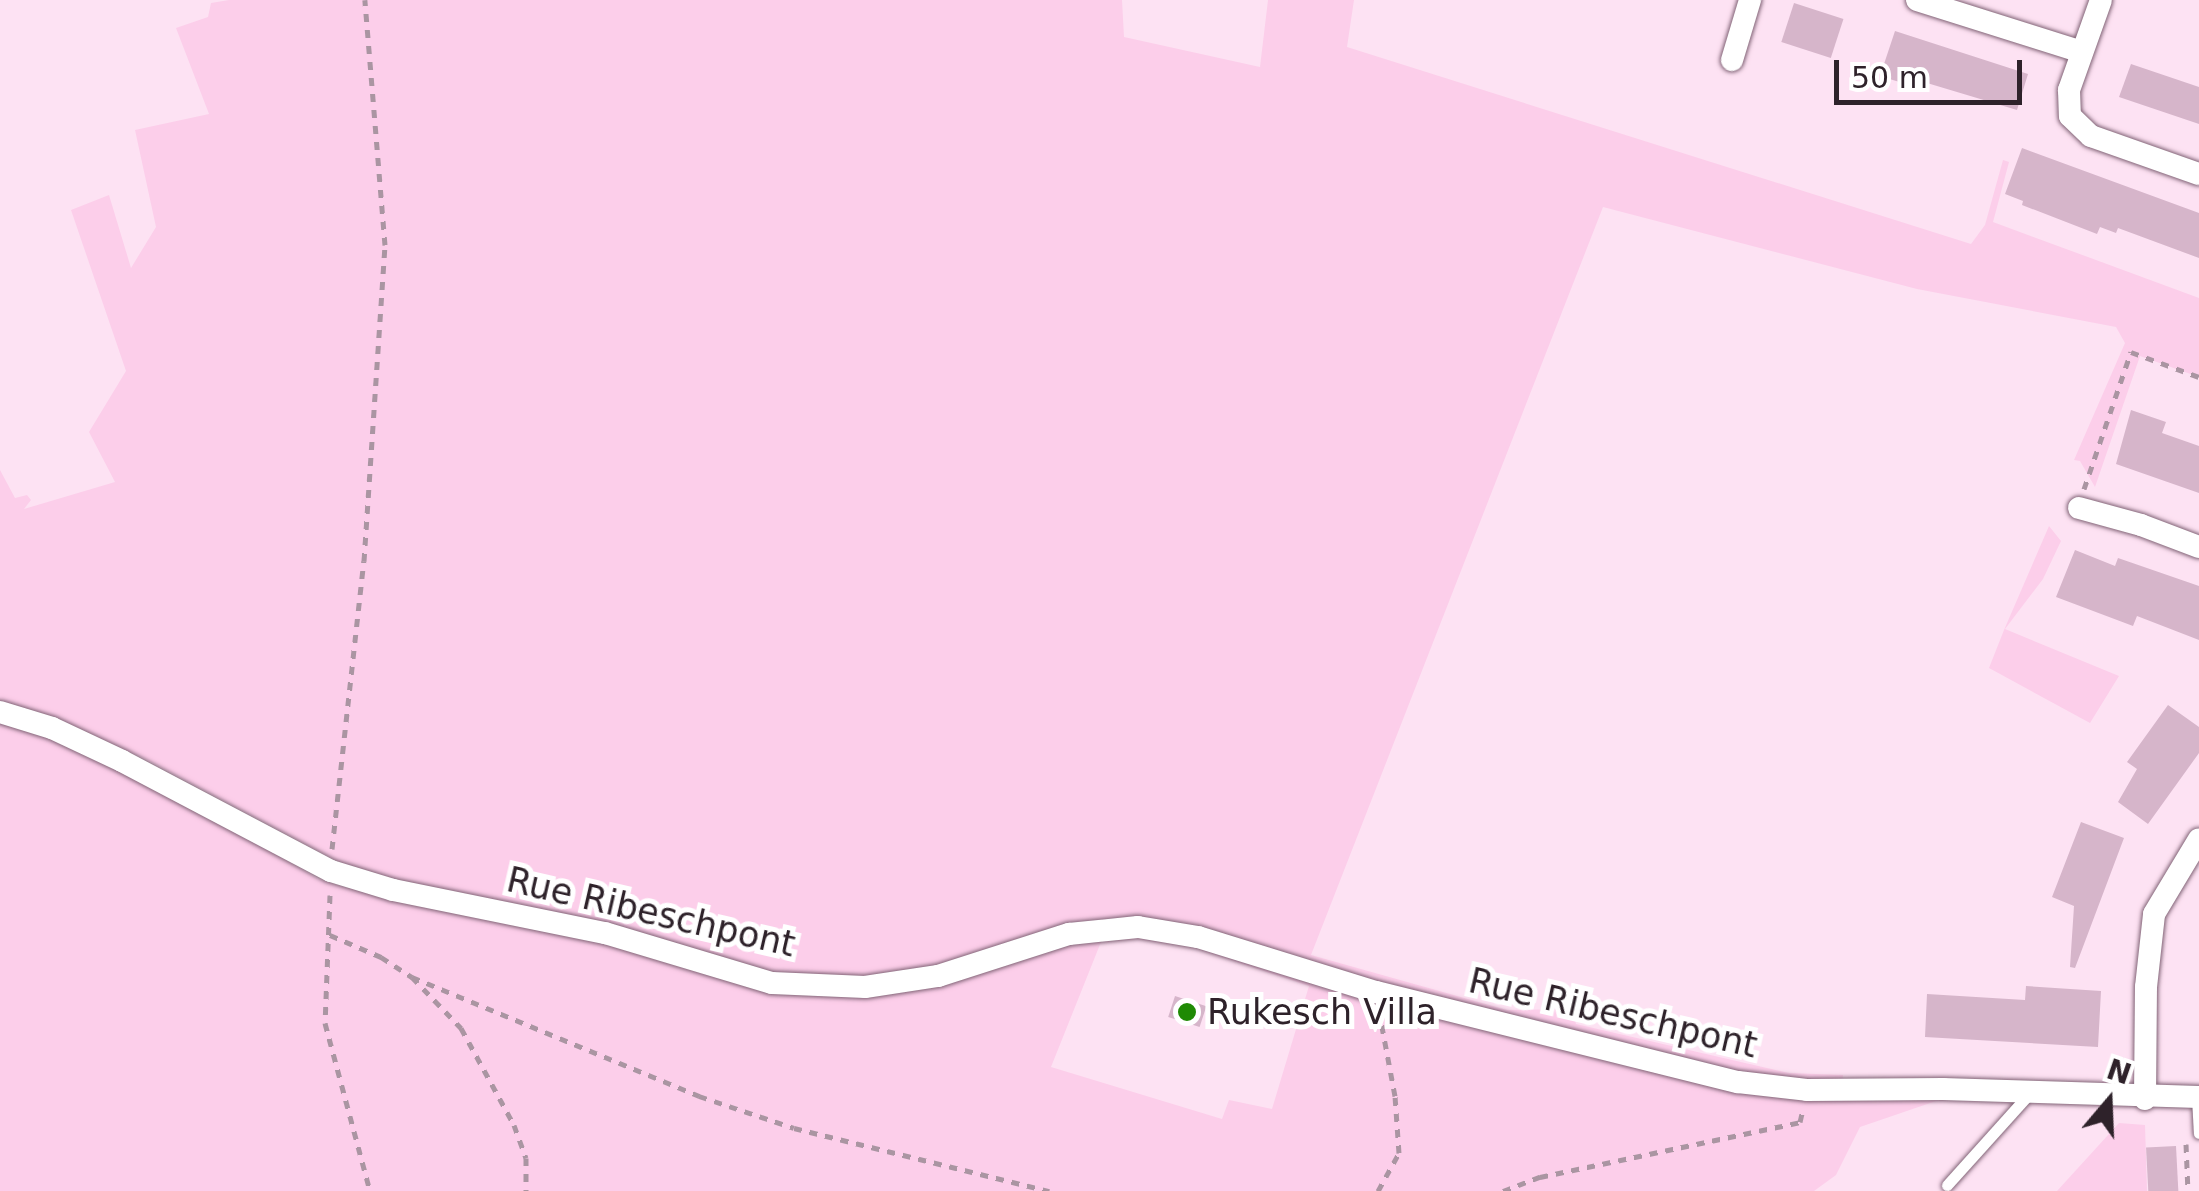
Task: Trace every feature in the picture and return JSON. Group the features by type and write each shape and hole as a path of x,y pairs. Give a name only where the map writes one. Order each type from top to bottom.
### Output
{"street":[{"path":"1732,60 1750,0"},
{"path":"1917,0 2082,52"},
{"path":"2101,0 2068,104 2078,126 2091,136 2199,174"},
{"path":"2078,508 2141,525 2199,547"},
{"name":"Rue Ribeschpont","path":"0,712 52,728 122,761 331,871 392,890 605,933 772,982 884,984 938,976 1070,934 1138,927 1198,938 1376,992 1738,1082 1807,1090 1882,1088 2144,1099 2198,1097"},
{"path":"2144,1099 2146,987 2154,914 2199,839"}],"lane":[{"path":"1947,1185 2028,1095"},
{"path":"2198,1097 2199,1133"}],"path":[{"path":"366,0 385,244 364,561 331,871 326,1023 370,1191"},
{"path":"2078,508 2131,352 2199,377"},
{"path":"328,934 380,957 412,977 699,1096 794,1128 1049,1191"},
{"path":"412,977 461,1028 514,1126 526,1158 526,1191"},
{"path":"1376,992 1395,1096 1399,1153 1378,1191"},
{"path":"1503,1191 1540,1177 1800,1122"}],"shaded area":[{"path":"1122,0 1124,37 1260,67 1268,0 1354,0 1347,47 1971,244 1985,225 2003,160 2009,162 1993,222 2199,298 2199,377 2140,356 2095,487 2080,461 2074,460 2125,343 2116,327 1917,289 1603,207 1311,955 1507,1010 1572,1009 1576,1024 1789,1073 1843,1075 1841,1099 1939,1100 1860,1127 1836,1175 1814,1191 0,1191 0,719 139,774 318,879 346,888 392,890 142,757 0,703 0,470 15,498 27,495 31,500 24,509 115,482 89,432 126,371 71,210 109,195 131,268 156,227 135,130 209,114 176,28 208,17 211,3","holes":["1137,939 1195,948 1309,986 1272,1109 1229,1100 1222,1119 1051,1067 1101,942"]},
{"path":"2049,526 2061,541 2043,579 2005,629 2119,676 2090,723 1989,668 2004,630"},
{"path":"2119,1123 2145,1125 2147,1191 2057,1191"}],"building":[{"path":"1794,3 1843,19 1831,58 1781,42"},
{"path":"1895,31 2028,74 2017,110 1927,83 1925,90 1880,76"},
{"path":"2131,64 2199,87 2199,124 2119,97"},
{"path":"2022,148 2199,213 2199,258 2118,228 2116,233 2100,227 2097,234 2022,205 2023,201 2005,194"},
{"path":"2131,410 2166,422 2162,433 2199,446 2199,493 2116,464"},
{"path":"2075,550 2115,566 2118,558 2199,586 2199,640 2137,616 2133,626 2056,597"},
{"path":"2168,705 2199,727 2199,753 2148,824 2118,802 2137,769 2127,762"},
{"path":"2081,822 2124,838 2075,968 2070,967 2074,906 2052,897"},
{"path":"2026,986 2101,991 2098,1047 1925,1037 1927,994 2025,1000"},
{"name":"Rukesch Villa","path":"1175,996 1206,1006 1200,1027 1168,1017"},
{"path":"2176,1146 2178,1191 2148,1191 2146,1148"}],"place":[{"name":"Rukesch Villa","path":"1187,1012"}]}
